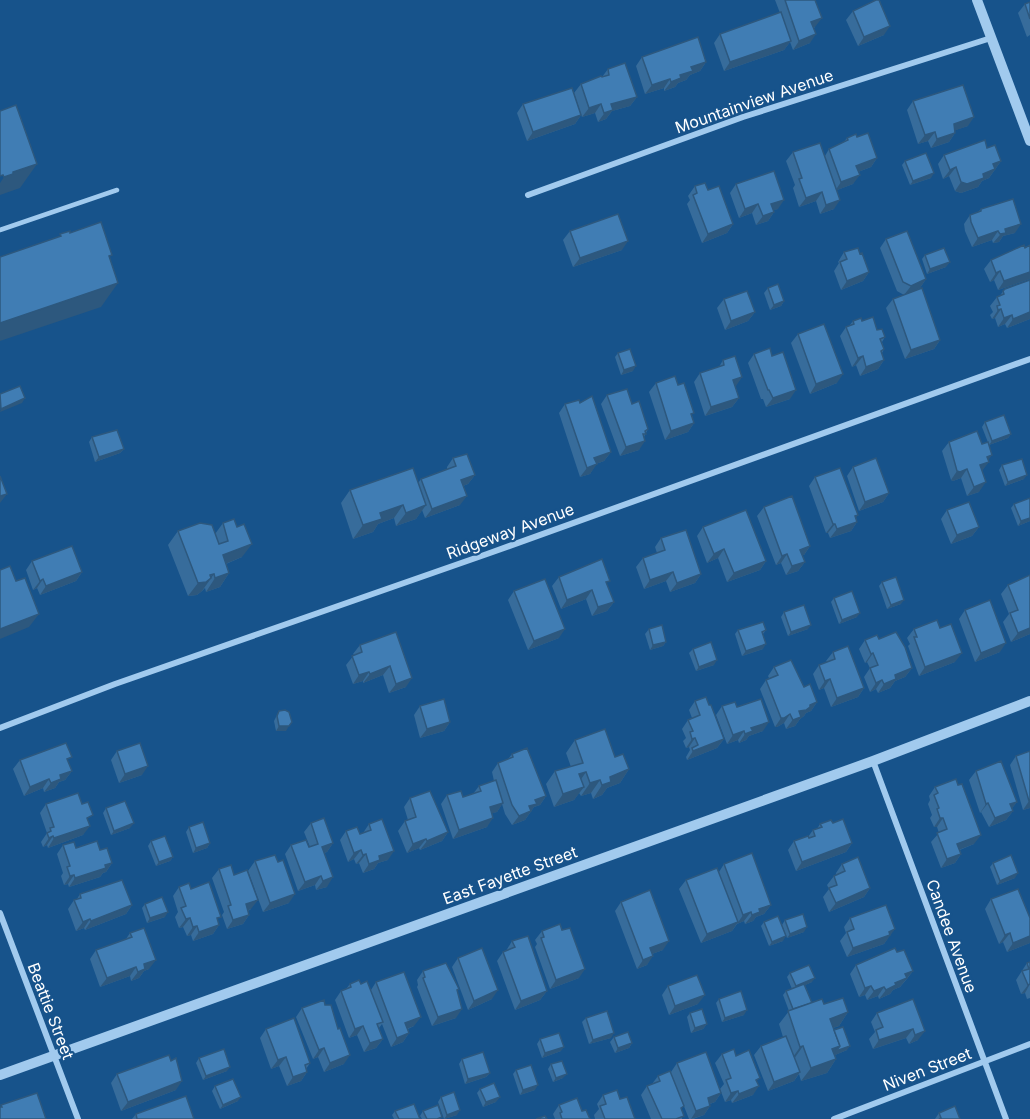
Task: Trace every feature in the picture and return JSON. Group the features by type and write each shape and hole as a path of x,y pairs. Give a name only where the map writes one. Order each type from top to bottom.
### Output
{"street":[{"path":"977,0 1030,141"},
{"name":"Mountainview Avenue","path":"528,195 744,117 991,38"},
{"name":"Ridgeway Avenue","path":"0,728 126,680 498,550 1030,359"},
{"name":"East Fayette Street","path":"0,1076 873,761 1030,701"},
{"name":"Candee Avenue","path":"873,761 1006,1119"},
{"name":"Beattie Street","path":"0,913 78,1119"},
{"name":"Niven Street","path":"834,1119 1030,1044"}],"lane":[{"path":"0,230 117,190"}],"building":[{"path":"785,0 815,0 822,18 811,22 816,34 799,41"},
{"path":"879,0 890,26 864,37 853,11"},
{"path":"1030,2 1030,19 1025,4"},
{"path":"781,12 791,41 730,62 720,34"},
{"path":"698,37 706,62 691,67 693,71 680,75 681,78 652,85 642,57"},
{"path":"625,63 637,97 611,104 613,110 604,113 601,104 589,108 581,84 609,75 608,69"},
{"path":"963,85 974,117 954,124 955,133 937,139 935,132 925,135 913,101"},
{"path":"572,88 581,115 533,132 523,104"},
{"path":"16,105 37,164 4,177 0,176 0,111"},
{"path":"868,133 877,158 856,166 860,175 841,182 829,149 856,134 857,137"},
{"path":"985,140 987,148 995,145 1001,161 993,164 995,169 983,174 984,178 967,184 961,182 956,167 950,170 944,155"},
{"path":"820,143 840,200 826,205 822,192 806,198 793,152"},
{"path":"926,153 934,173 913,181 905,161"},
{"path":"774,171 784,200 771,204 774,212 763,216 758,204 745,209 736,184"},
{"path":"705,183 708,190 719,186 733,224 708,234 693,195 697,193 695,186"},
{"path":"1013,199 1021,224 1005,229 1006,233 1000,234 998,231 978,238 970,215"},
{"path":"618,214 628,241 580,258 570,231"},
{"path":"101,222 118,283 0,323 0,257 61,236 60,234 70,231 70,233"},
{"path":"907,231 926,279 911,286 903,282 886,239"},
{"path":"1024,245 1025,248 1030,245 1030,272 1004,281 1000,271 996,273 991,260"},
{"path":"858,248 869,272 847,281 840,262 847,259 844,252"},
{"path":"944,248 950,262 930,269 925,255"},
{"path":"1030,280 1030,312 1013,319 1012,315 1004,318 1001,309 998,310 997,306 1000,305 997,297 1004,294 1005,289"},
{"path":"778,284 784,301 774,305 768,288"},
{"path":"922,288 940,340 911,350 893,299"},
{"path":"747,291 755,312 731,321 724,299"},
{"path":"873,317 877,330 882,329 885,337 880,339 884,349 881,351 884,360 866,367 863,356 858,358 846,327 861,318 862,321"},
{"path":"824,324 843,374 816,384 798,334"},
{"path":"770,348 772,356 783,352 796,390 773,398 754,354"},
{"path":"630,349 636,366 624,370 618,353"},
{"path":"735,356 742,377 733,380 739,398 711,407 700,373 724,365 723,360"},
{"path":"675,376 678,385 684,383 694,413 691,414 694,423 671,431 656,383"},
{"path":"20,386 25,398 1,409 0,394"},
{"path":"627,389 632,404 639,401 648,429 645,431 646,434 643,434 645,441 626,447 607,395"},
{"path":"592,396 611,452 594,458 597,464 587,468 565,404 579,400 580,403"},
{"path":"1004,415 1011,434 992,441 985,422"},
{"path":"117,430 124,449 99,457 92,437"},
{"path":"977,431 982,444 988,442 992,455 987,457 989,462 980,465 986,482 974,487 967,469 957,471 949,442"},
{"path":"467,454 475,475 461,480 467,496 432,509 421,479 456,466 453,458"},
{"path":"876,458 889,493 865,502 853,467"},
{"path":"1022,459 1027,475 1008,482 1002,465"},
{"path":"413,468 426,505 406,513 403,505 380,513 382,519 363,525 350,490"},
{"path":"840,468 858,515 855,516 857,522 837,529 815,477"},
{"path":"0,476 7,494 0,496"},
{"path":"792,496 810,546 800,550 805,562 792,566 787,554 782,556 764,507"},
{"path":"1030,498 1030,518 1021,521 1014,504"},
{"path":"969,502 979,527 957,535 947,510"},
{"path":"746,510 766,561 734,573 724,549 714,554 703,527"},
{"path":"234,519 237,527 244,524 252,544 223,555 229,573 215,578 214,574 210,575 211,578 206,582 198,583 178,531 200,523 212,525 219,544 228,541 223,523"},
{"path":"686,530 701,574 677,583 673,572 650,580 643,558 665,550 661,538"},
{"path":"72,546 82,572 46,586 43,579 40,581 32,561"},
{"path":"602,559 610,581 606,582 614,602 598,607 592,590 567,600 559,577"},
{"path":"10,566 16,581 25,578 39,614 0,629 0,570"},
{"path":"1030,575 1030,628 1018,633 1010,613 1018,610 1008,585"},
{"path":"896,577 904,600 891,605 882,582"},
{"path":"545,579 565,629 534,641 514,591"},
{"path":"852,591 860,613 842,620 834,598"},
{"path":"990,600 1006,643 981,653 965,610"},
{"path":"804,605 811,625 791,632 784,612"},
{"path":"937,620 940,628 951,624 962,653 925,667 914,637 917,637 914,629"},
{"path":"763,622 766,630 762,632 766,644 746,651 738,630"},
{"path":"662,625 666,642 653,645 649,629"},
{"path":"396,632 412,678 396,684 390,666 370,674 369,672 359,675 352,656 362,652 360,645"},
{"path":"896,632 905,647 912,668 895,675 896,679 884,684 882,680 876,683 870,668 878,665 865,640 877,635 879,639"},
{"path":"711,642 717,660 699,667 693,649"},
{"path":"848,646 864,688 837,698 830,679 825,681 819,665 835,659 833,652"},
{"path":"791,660 804,687 810,684 817,702 806,710 799,711 801,717 793,720 790,714 781,718 766,680 778,675 774,667"},
{"path":"706,697 724,739 693,751 692,748 698,745 695,738 692,739 690,732 693,731 688,720 700,715 695,701"},
{"path":"444,699 450,722 427,729 420,706"},
{"path":"761,699 769,722 751,728 753,731 745,734 744,731 733,735 722,706 735,702 737,707"},
{"path":"279,711 289,712 292,722 289,726 279,726 277,716"},
{"path":"605,729 615,757 623,754 629,769 610,777 611,782 602,785 600,780 590,783 586,772 579,774 584,787 563,794 555,771 583,763 575,740"},
{"path":"66,743 72,757 67,759 72,771 60,775 61,779 51,783 49,779 30,787 20,760"},
{"path":"140,743 148,766 125,774 117,751"},
{"path":"527,748 546,796 535,800 537,804 529,806 531,811 519,816 512,805 498,763"},
{"path":"1030,751 1030,801 1029,801 1016,756"},
{"path":"1001,761 1017,802 1010,804 1013,811 995,818 988,803 986,804 976,771"},
{"path":"956,779 958,785 962,784 981,835 957,844 961,854 947,859 937,833 947,829 943,818 940,818 934,795 938,793 935,787"},
{"path":"496,780 503,803 490,807 493,818 459,830 447,795 461,791 463,797 481,791 479,786"},
{"path":"430,791 448,832 413,844 405,821 416,817 410,798"},
{"path":"78,793 82,804 88,802 93,815 87,818 90,826 49,838 47,833 51,831 50,828 54,827 46,804"},
{"path":"125,801 134,823 114,831 106,808"},
{"path":"324,818 333,843 322,847 333,877 323,881 321,876 305,882 291,845 306,840 309,847 318,844 311,823"},
{"path":"382,819 394,851 379,856 380,860 369,864 366,854 363,855 361,850 354,853 346,831 357,827 360,834 371,830 369,824"},
{"path":"843,819 852,843 802,862 794,841 815,836 813,830 822,827 820,824"},
{"path":"203,822 210,843 196,848 189,827"},
{"path":"165,836 173,857 159,862 151,841"},
{"path":"97,841 100,850 107,848 112,863 105,865 106,868 75,878 74,875 70,876 67,867 70,866 63,845 74,842 76,848"},
{"path":"752,853 771,905 759,909 760,912 752,915 751,912 743,915 724,864"},
{"path":"275,855 278,862 283,860 295,894 270,903 255,861"},
{"path":"1011,855 1018,873 1000,881 993,863"},
{"path":"858,857 870,888 836,903 829,888 837,885 834,876 845,871 842,864"},
{"path":"231,865 234,875 247,870 258,900 246,904 249,915 233,920 228,906 231,905 219,869"},
{"path":"717,868 738,922 707,934 686,880"},
{"path":"122,880 132,905 83,922 74,900 81,898 80,894"},
{"path":"209,882 221,917 217,918 219,925 199,932 197,926 193,927 190,918 186,919 181,908 186,906 179,887 189,883 191,889"},
{"path":"1018,889 1030,918 1030,936 1013,943 1010,933 1005,935 991,899"},
{"path":"650,890 669,941 650,948 653,956 643,960 621,902"},
{"path":"162,897 168,912 150,918 145,904"},
{"path":"886,905 895,929 889,932 890,935 853,948 847,932 854,929 850,918"},
{"path":"803,914 807,927 790,934 785,920"},
{"path":"778,916 786,936 772,942 764,922"},
{"path":"560,924 562,930 570,928 585,969 556,980 541,938 544,937 542,931"},
{"path":"144,928 156,960 144,964 145,969 138,972 136,967 107,978 96,950 132,937 130,933"},
{"path":"528,936 547,991 521,1001 503,952 515,947 512,941"},
{"path":"482,948 498,990 474,1001 458,958"},
{"path":"895,948 897,952 904,950 913,971 905,974 907,978 886,990 884,987 874,991 871,986 865,988 856,965"},
{"path":"1030,962 1030,984 1028,985 1022,971 1029,969 1027,963"},
{"path":"446,963 459,989 457,990 462,1009 438,1017 423,978 425,977 423,971"},
{"path":"809,965 815,978 796,986 790,973"},
{"path":"404,972 421,1017 405,1023 409,1033 397,1038 376,982"},
{"path":"697,975 705,995 675,1006 668,986"},
{"path":"359,980 361,984 367,981 383,1022 377,1024 383,1039 370,1043 363,1026 355,1029 341,991 351,987 350,984"},
{"path":"804,984 812,1003 793,1009 786,991"},
{"path":"741,991 747,1010 725,1018 719,999"},
{"path":"843,998 848,1012 830,1019 840,1046 832,1049 836,1059 811,1068 803,1046 800,1047 788,1011 822,999 824,1004"},
{"path":"913,999 925,1031 915,1035 913,1029 879,1040 876,1030 883,1027 877,1013"},
{"path":"324,1000 325,1005 331,1005 338,1029 340,1028 350,1055 330,1063 324,1048 319,1050 302,1008"},
{"path":"702,1009 707,1024 695,1028 690,1013"},
{"path":"607,1011 614,1033 593,1040 586,1018"},
{"path":"294,1018 310,1063 305,1065 307,1072 293,1077 286,1057 278,1060 266,1029"},
{"path":"843,1027 850,1046 836,1051 840,1046 834,1030"},
{"path":"628,1032 632,1043 618,1048 614,1037"},
{"path":"559,1033 564,1047 545,1053 540,1039"},
{"path":"786,1036 800,1072 774,1082 761,1046"},
{"path":"224,1049 230,1067 206,1076 199,1058"},
{"path":"734,1049 736,1056 749,1050 760,1078 756,1080 759,1086 739,1094 738,1091 731,1093 726,1080 731,1078 722,1054"},
{"path":"483,1052 490,1073 468,1079 462,1059"},
{"path":"706,1052 721,1093 708,1098 710,1106 696,1111 677,1063"},
{"path":"169,1055 171,1061 176,1058 182,1081 128,1102 117,1074"},
{"path":"562,1061 567,1074 556,1078 551,1064"},
{"path":"531,1065 538,1085 523,1090 516,1070"},
{"path":"670,1071 684,1106 681,1108 684,1116 676,1119 662,1119 647,1086 660,1081 658,1076"},
{"path":"233,1079 241,1097 223,1105 215,1086"},
{"path":"494,1083 500,1097 486,1102 480,1089"},
{"path":"617,1090 620,1099 627,1097 635,1119 605,1119 600,1106 606,1104 603,1095"},
{"path":"454,1092 460,1110 447,1115 441,1097"},
{"path":"37,1093 46,1119 0,1119 1,1105"},
{"path":"186,1096 194,1119 137,1119 136,1114"},
{"path":"577,1098 582,1111 586,1110 590,1119 562,1119 559,1105"},
{"path":"414,1104 420,1119 399,1119 395,1111"},
{"path":"438,1105 442,1117 427,1119 423,1111"},
{"path":"955,1106 960,1119 939,1119 941,1118 939,1113"}]}
